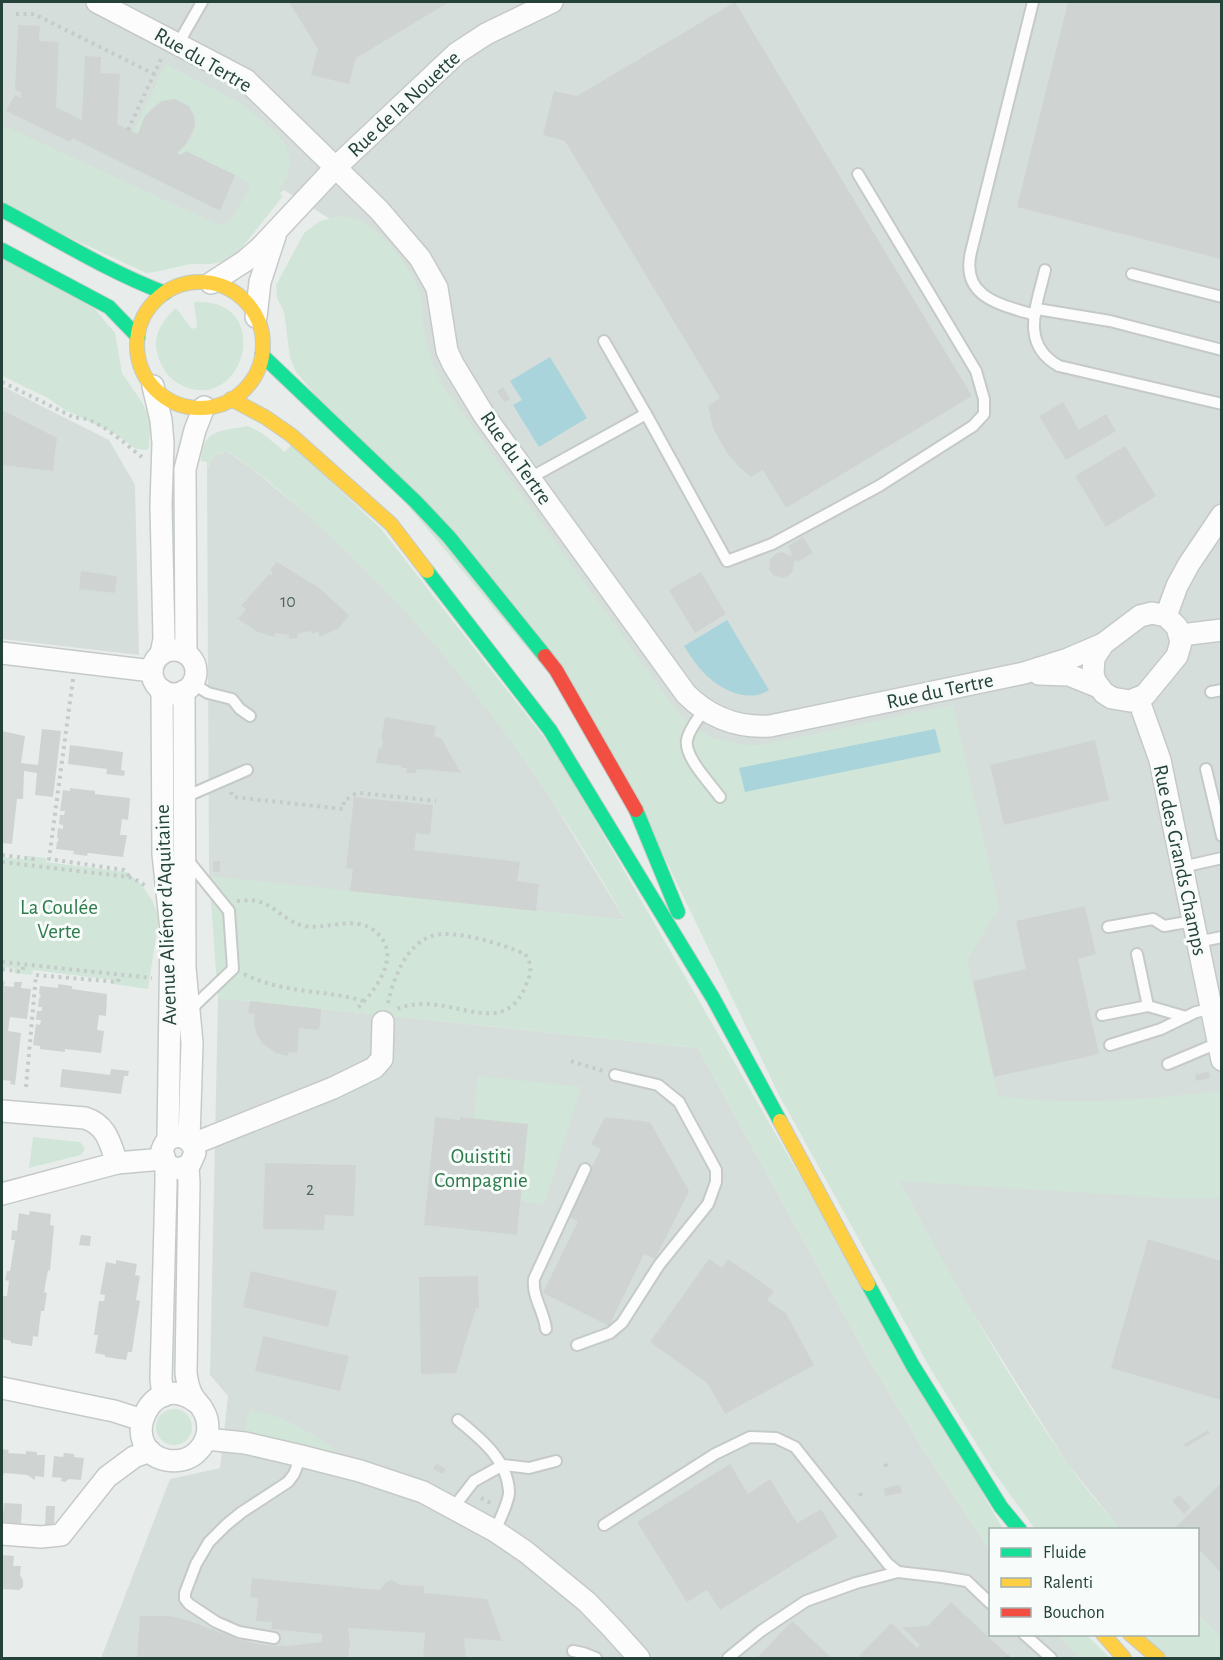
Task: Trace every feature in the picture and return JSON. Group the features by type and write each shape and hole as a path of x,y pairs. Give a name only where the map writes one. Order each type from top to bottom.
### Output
{"main road":[{"path":"2,210 65,243 102,266 165,293"},
{"path":"2,250 109,307 138,337"},
{"path":"211,283 224,287 240,297 256,317 262,335 262,354 252,380 231,399 218,405 190,406 164,396 153,386 140,363 138,337 147,312 165,293 184,284 211,283"},
{"path":"262,354 416,502 449,537 556,670 637,811 713,998"},
{"path":"231,399 265,417 291,435 391,524 550,730 713,998 913,1366 1001,1507 1018,1528"},
{"path":"1104,1636 1124,1659"},
{"path":"1131,1636 1158,1659"}],"street":[{"name":"Rue du Tertre","path":"97,2 170,50 246,81 379,210 420,258 436,288 443,334 453,364 484,415 686,694 704,710 731,723 757,727 770,726 1024,674 1102,644"},
{"name":"Rue de la Nouette","path":"211,283 245,261 276,232 335,168 457,53 486,34 552,2"},
{"name":"Rue de la Nouette","path":"256,317 260,282 276,232"},
{"path":"153,386 161,420 163,443 160,505 164,639 156,663 157,685 162,690 173,694 188,687 196,672 195,665 186,653 185,469 195,430 204,407"},
{"path":"1166,616 1185,572 1221,515"},
{"path":"1152,613 1166,616 1175,624 1180,636 1180,650 1177,656 1151,690 1138,698 1121,700 1112,698 1099,687 1093,673 1093,665 1094,658 1102,644 1140,616 1152,613"},
{"path":"1180,636 1221,630"},
{"path":"2,653 156,663 173,650 186,653"},
{"name":"Rue du Tertre","path":"1024,674 1070,675 1099,687"},
{"name":"Avenue Aliénor d'Aquitaine","path":"176,1149 190,1104 192,1043 185,968 184,855 188,687"},
{"name":"Avenue Aliénor d'Aquitaine","path":"162,690 163,854 171,930 176,1149 161,1378 163,1396"},
{"name":"Rue des Grands Champs","path":"1138,698 1160,760 1220,1052"},
{"path":"2,1194 176,1149 333,1088 374,1068 382,1059 385,1017"},
{"path":"190,1104 211,1123 233,1127"},
{"path":"2,1112 86,1118 94,1121 101,1125 105,1132 117,1163"},
{"name":"Avenue Aliénor d'Aquitaine","path":"176,1149 195,1156 188,1166 186,1372 188,1384 196,1402 207,1419 206,1439"},
{"path":"2,1388 142,1419"},
{"path":"196,1402 180,1394 163,1396 149,1405 142,1419 142,1437 150,1451 163,1459 181,1460 197,1452 206,1439 245,1443 360,1471 423,1492 495,1531 526,1552 586,1602 634,1657"},
{"path":"2,1534 41,1537 61,1535 107,1477 134,1457 150,1451"}],"lane":[{"path":"170,50 202,2"},
{"path":"1033,2 970,252 970,277 977,290 992,302 1036,312 1110,321 1221,350"},
{"path":"604,341 727,561 772,544 879,486 973,426 984,414 984,399 976,371 858,174"},
{"path":"1045,270 1034,325 1037,345 1050,361 1059,366 1221,404"},
{"path":"1132,274 1221,297"},
{"path":"530,478 646,414"},
{"path":"188,687 232,699 250,716"},
{"path":"704,710 689,734 687,749 720,797"},
{"path":"185,797 247,770"},
{"path":"1206,770 1221,836"},
{"path":"184,855 229,911 233,969 189,1010"},
{"path":"1182,867 1221,858"},
{"path":"1108,927 1153,919 1164,926 1193,921"},
{"path":"1197,942 1221,937"},
{"path":"1137,954 1148,1006"},
{"path":"1102,1015 1148,1006 1186,1017"},
{"path":"1110,1045 1161,1029 1196,1012 1211,1009"},
{"path":"1168,1064 1220,1052"},
{"path":"577,1345 610,1333 622,1323 659,1265 708,1204 716,1182 716,1170 679,1102 658,1085 615,1075"},
{"path":"546,1329 544,1317 534,1294 534,1279 585,1169"},
{"path":"458,1419 503,1465 509,1492 495,1531"},
{"path":"604,1525 715,1454 750,1437 776,1438 795,1447 888,1564 898,1572"},
{"path":"274,1638 238,1632 216,1622 189,1604 184,1593 196,1564 209,1542 242,1512 288,1482 301,1456"},
{"path":"453,1508 474,1481 503,1465 529,1468 556,1461"},
{"path":"728,1659 761,1632 806,1601 856,1583 898,1572 967,1581 989,1602"},
{"path":"1025,1636 1051,1659"},
{"path":"573,1651 596,1659"}],"path":[{"path":"16,14 34,14 154,74"},
{"path":"128,129 154,74 170,50"},
{"path":"2,382 75,418 82,417 102,426 146,459"},
{"path":"74,675 49,859 124,870 129,877"},
{"path":"219,782 227,787 233,797 331,808 343,809 344,801 360,793 436,801"},
{"path":"2,855 33,859 32,865"},
{"path":"2,862 129,877 140,882 152,893"},
{"path":"222,902 255,900 284,918 305,926 318,927 347,923 370,927 382,939 386,947 387,958 377,985 356,1010"},
{"path":"444,934 495,943 525,954 530,963 530,975 521,997 510,1008 503,1011 484,1013 429,1004 402,1007 385,1017 393,984 400,969 415,947 428,937 444,934"},
{"path":"2,962 152,978"},
{"path":"2,969 22,972 24,965"},
{"path":"233,969 263,984 342,995 365,1001"},
{"path":"26,1087 36,975 118,982 119,976"},
{"path":"571,1061 615,1075"},
{"path":"860,1493 862,1499"},
{"path":"481,1498 491,1503"},
{"path":"1007,1659 1012,1655"}],"shaded area":[{"path":"2,2 1221,2 1221,1638 1199,1616 1199,1528 1119,1528 1067,1463 954,1283 899,1181 431,381 403,265 284,190 229,237 2,157"},
{"path":"2,386 109,440 135,485 139,655 2,639"},
{"path":"225,452 251,468 318,523 383,586 443,653 501,726 550,797 625,920 209,877 207,470 216,455"},
{"path":"218,998 698,1048 868,1358 925,1452 989,1548 989,1636 1061,1636 1079,1658 101,1658 170,1479 220,1468 228,1396 210,1375"}],"green space":[{"path":"166,64 242,104 277,134 284,142 290,158 288,176 278,191 283,196 236,255 229,260 212,264 191,264 146,273 2,206 2,129 9,128 219,225 229,222 249,190 250,183 186,151 181,155 177,153 191,137 196,123 192,111 183,103 171,99 158,103 146,114 138,134 133,132"},
{"path":"340,216 360,221 383,238 400,257 418,288 426,341 441,383 678,713 700,731 713,738 745,745 762,745 953,705 999,908 967,960 998,1096 1082,1101 1138,1099 1221,1091 1221,1198 1172,1198 899,1181 958,1288 1021,1393 1072,1470 1119,1528 1034,1528 993,1471 930,1368 779,1095 631,788 604,740 296,372 290,358 284,312 277,298 276,285 304,233 320,221"},
{"path":"2,259 94,308 115,333 122,373 143,404 149,418 149,448 147,450 136,449 114,433 2,376"},
{"path":"194,302 220,306 236,318 243,336 242,356 233,373 219,386 199,390 176,382 168,375 159,360 156,349 162,324 176,308 192,329 197,327"},
{"path":"248,426 262,433 285,452 292,444 381,529 557,754 1002,1528 989,1528 989,1548 925,1452 868,1358 698,1048 218,998 209,876 625,920 566,822 501,727 429,638 390,596 306,514 229,452 220,453 214,457 207,470 207,462 201,461 205,443 209,437 222,431"},
{"name":"La Coulée Verte","path":"28,856 46,858 46,862 126,872 141,884 152,900 159,918 148,989 113,984 113,980 33,970 32,975 14,973 14,968 2,967 2,857 27,860"},
{"name":"Ouistiti Compagnie","path":"478,1076 581,1087 544,1205 520,1201 517,1235 424,1225 435,1117 459,1120 460,1117 474,1118"},
{"path":"33,1137 80,1142 85,1149 81,1155 29,1168"},
{"path":"174,1409 187,1414 192,1427 187,1440 174,1445 161,1440 156,1427 161,1414"},
{"path":"250,1410 273,1416 304,1429 334,1449 332,1454 244,1432"},
{"path":"1199,1616 1221,1638 1221,1658 1166,1658 1139,1636 1199,1636"},
{"path":"1061,1636 1088,1636 1110,1658 1079,1658"}],"water":[{"path":"550,357 587,418 539,447 513,405 522,400 510,381"},
{"path":"727,620 769,690 752,696 726,689 704,673 684,646"},
{"path":"935,729 941,752 745,792 739,768"}],"building":[{"path":"289,2 449,2 356,58 349,84 311,75 318,49"},
{"path":"735,2 972,396 786,508 763,470 751,477 727,453 713,428 708,406 720,398 565,141 543,135 554,91 577,96"},
{"path":"1068,2 1221,2 1221,259 1017,207"},
{"path":"18,25 40,26 39,41 59,42 56,107 82,120 85,56 101,57 100,73 120,74 117,124 138,134 145,116 162,101 175,99 189,106 194,116 195,126 186,144 177,153 181,155 186,151 235,175 220,211 72,138 70,142 6,111 15,95 20,98 22,93 15,90"},
{"path":"503,387 510,399 504,402 497,391"},
{"path":"1063,402 1079,430 1106,414 1116,431 1066,460 1039,416"},
{"path":"2,410 57,438 53,471 2,465"},
{"path":"1125,446 1156,496 1106,527 1075,476"},
{"path":"803,537 813,553 797,562 796,560 788,576 782,578 773,575 769,569 770,559 782,552 790,556 792,554 788,546"},
{"path":"277,562 319,588 349,615 339,628 320,637 318,631 312,634 311,631 297,634 298,638 289,639 289,635 275,633 274,637 258,632 238,619 246,609 241,606 269,574 271,575 273,572 270,570"},
{"path":"81,571 117,576 115,593 79,589"},
{"path":"701,572 726,614 695,633 669,590"},
{"path":"385,717 436,726 434,737 441,738 461,773 416,769 416,773 406,773 407,768 401,768 402,766 376,763 379,747 382,748"},
{"path":"42,729 61,731 53,797 35,795 37,773 24,771 23,799 17,799 12,844 2,843 2,731 25,736 21,763 38,765"},
{"path":"1095,740 1109,800 1004,825 990,765"},
{"path":"70,745 123,752 121,770 125,771 124,776 106,774 107,769 68,764"},
{"path":"70,788 95,791 95,794 130,798 128,820 122,819 120,835 127,835 123,857 88,853 87,856 73,854 74,851 56,849 59,840 58,828 63,829 63,825 59,824 60,815 64,815 65,811 60,811 63,790 70,791"},
{"path":"354,797 433,805 430,835 416,833 414,850 520,862 517,881 539,884 536,911 350,891 353,869 346,868"},
{"path":"213,861 220,861 220,872 213,872"},
{"path":"1085,906 1096,954 1078,959 1099,1054 994,1077 973,981 1026,969 1016,921"},
{"path":"2,981 5,982 4,986 14,987 14,982 22,982 21,988 31,989 27,1019 10,1017 8,1031 21,1033 15,1085 10,1084 11,1081 2,1080"},
{"path":"58,984 72,986 72,989 107,994 106,1016 99,1015 97,1030 104,1031 101,1053 65,1049 65,1052 40,1049 40,1046 33,1045 36,1024 40,1025 41,1020 36,1020 37,1011 42,1011 42,1007 38,1007 41,996 40,986 58,988"},
{"path":"250,1001 321,1009 320,1026 318,1030 299,1028 297,1053 288,1052 288,1056 276,1053 262,1043 257,1034 254,1025 255,1014 248,1013"},
{"path":"62,1069 110,1075 111,1069 129,1071 128,1076 124,1076 121,1094 60,1087"},
{"path":"1209,1071 1210,1078 1196,1081 1195,1075"},
{"name":"Ouistiti Compagnie","path":"435,1117 460,1120 460,1117 528,1124 517,1235 424,1225"},
{"path":"605,1117 650,1122 689,1191 655,1259 644,1254 609,1326 543,1293 578,1221 567,1216 601,1149 591,1144"},
{"path":"265,1163 356,1165 354,1216 325,1215 324,1230 263,1229"},
{"path":"30,1211 51,1214 50,1225 54,1226 50,1271 48,1270 44,1292 47,1293 44,1311 41,1311 38,1337 33,1336 32,1346 11,1343 11,1341 2,1339 2,1304 3,1296 7,1296 9,1281 5,1280 7,1271 10,1271 15,1240 11,1240 12,1230 17,1231 19,1213 29,1215"},
{"path":"81,1235 91,1236 90,1246 79,1245"},
{"path":"1148,1239 1221,1261 1221,1400 1111,1368"},
{"path":"709,1259 722,1268 728,1259 774,1291 767,1300 786,1313 814,1365 725,1414 708,1384 650,1342"},
{"path":"116,1260 137,1264 135,1275 140,1276 136,1300 140,1301 132,1352 128,1352 126,1360 95,1353 98,1335 94,1335 99,1301 104,1301 105,1295 100,1294 106,1262 116,1264"},
{"path":"251,1271 337,1291 328,1327 243,1307"},
{"path":"478,1276 479,1308 476,1308 456,1373 421,1374 419,1277"},
{"path":"263,1336 349,1356 340,1391 255,1371"},
{"path":"1208,1430 1210,1433 1186,1447 1184,1444"},
{"path":"2,1449 9,1450 8,1453 26,1454 26,1451 45,1455 44,1477 35,1476 35,1480 27,1475 4,1473 2,1477"},
{"path":"64,1453 84,1458 81,1480 69,1479 65,1482 61,1481 62,1478 52,1477 54,1456 63,1457"},
{"path":"436,1463 446,1469 443,1474 433,1469"},
{"path":"730,1464 748,1494 770,1479 797,1523 821,1509 838,1537 720,1610 707,1590 687,1602 637,1522"},
{"path":"1221,1483 1221,1573 1199,1549 1199,1528 1176,1527"},
{"path":"900,1485 902,1493 885,1496 884,1488"},
{"path":"1179,1495 1191,1507 1184,1514 1172,1501"},
{"path":"4,1503 22,1504 21,1524 2,1523"},
{"path":"46,1506 55,1506 54,1526 45,1526"},
{"path":"2,1555 14,1556 13,1566 21,1566 20,1575 23,1587 19,1590 2,1589"},
{"path":"252,1578 380,1590 386,1582 392,1580 400,1585 424,1586 424,1593 487,1599 502,1641 464,1638 466,1658 423,1658 425,1633 348,1628 350,1643 348,1658 137,1658 140,1616 169,1616 187,1620 237,1639 262,1645 288,1646 322,1642 322,1634 271,1629 272,1622 256,1621 258,1598 250,1597"},
{"path":"951,1602 1011,1658 857,1658 891,1623 917,1648 920,1645 902,1627 928,1626"},
{"path":"792,1621 832,1658 757,1658"}],"traffic: fast":[{"path":"2,210 102,265 165,293"},
{"path":"2,250 109,307 138,337"},
{"path":"262,355 416,502 449,537 545,656"},
{"path":"427,571 550,730 713,998 780,1121"},
{"path":"636,810 678,912"},
{"path":"868,1284 913,1366 1001,1507 1018,1528"}],"traffic: slow":[{"path":"200,282 224,287 244,301 258,321 263,345 258,369 244,389 224,403 200,408 176,403 156,389 142,369 137,345 142,321 156,301 176,287 200,282"},
{"path":"231,399 265,417 291,435 391,524 427,571"},
{"path":"780,1121 868,1284"},
{"path":"1105,1636 1124,1658"},
{"path":"1132,1636 1158,1658"}],"traffic: jam":[{"path":"545,656 556,670 636,810"}]}
